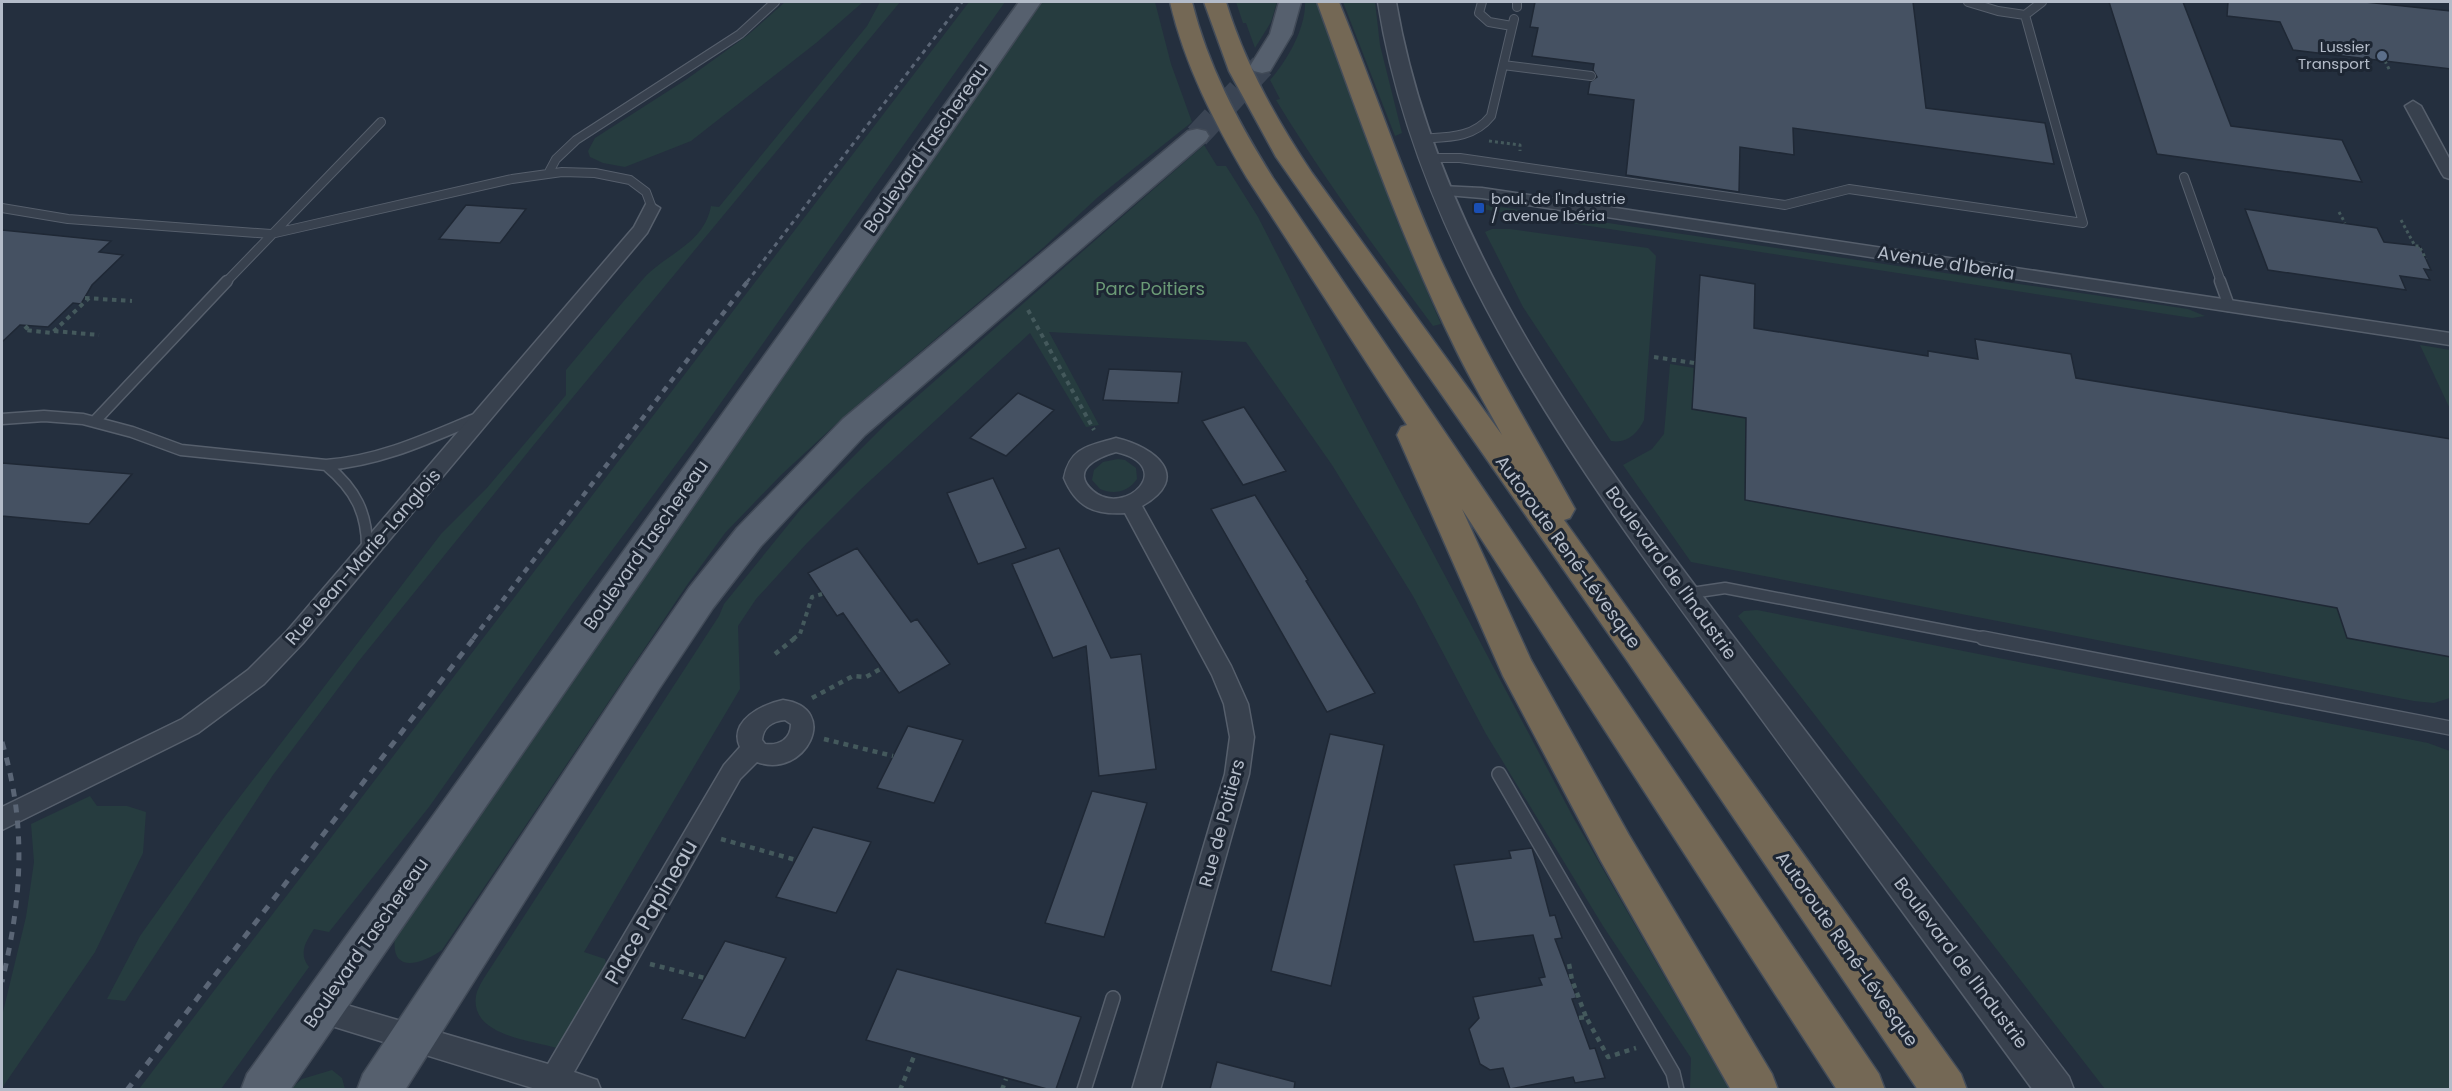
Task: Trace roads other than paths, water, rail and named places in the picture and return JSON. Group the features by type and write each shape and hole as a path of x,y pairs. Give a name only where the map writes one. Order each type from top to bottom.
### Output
{"highway":[{"path":"1181,2 1201,67 1228,124 1280,209 1863,1089"},
{"name":"Autoroute René-Lévesque","path":"1215,2 1223,30 1244,79 1286,153 1431,361 1640,652 1945,1089"},
{"path":"1328,2 1414,228 1471,352 1640,652"},
{"path":"1374,352 1516,666 1615,848 1756,1089"}],"main road":[{"name":"Boulevard Taschereau","path":"263,1089 1030,2"},
{"path":"1262,66 1281,34 1290,2"},
{"path":"379,1089 652,669 701,598 749,537 854,427 1197,136"}],"street":[{"name":"Boulevard de l'Industrie","path":"1387,2 1397,60 1423,149 1441,191 1503,317 1565,423 1685,594 2056,1089"},
{"path":"2413,106 2451,174"},
{"name":"Avenue d'Iberia","path":"1441,191 1467,191 2451,339"},
{"name":"Rue Jean-Marie-Langlois","path":"2,819 162,741 211,712 275,658 641,229 652,208"},
{"name":"Rue de Poitiers","path":"1130,503 1223,673 1236,704 1242,737 1237,774 1146,1089"},
{"path":"773,711 791,711 802,720 803,734 793,747 777,755 768,755 754,749 750,735 757,721 773,711"},
{"name":"Place Papineau","path":"554,1080 732,772 754,749"},
{"path":"319,1010 587,1089"}],"lane":[{"path":"549,172 556,159 576,140 732,40 753,24 775,2"},
{"path":"1423,149 1480,128 1491,116 1513,23 1494,24 1482,19 1479,13 1482,2"},
{"path":"1968,2 1998,11 2025,15 2042,2"},
{"path":"1423,149 1460,158 1785,206 1849,189 2083,223 2025,15"},
{"path":"1503,65 1592,76"},
{"path":"95,421 271,234 381,122"},
{"path":"2,208 68,219 271,234 549,172 595,173 630,180 646,192 652,208"},
{"path":"2184,177 2229,306"},
{"path":"2,419 57,416 95,421 181,450 326,465 363,462 387,456 483,416"},
{"path":"326,465 348,483 360,504 367,522 367,552"},
{"path":"1685,594 1725,588 2451,728"},
{"path":"1499,774 1673,1072 1677,1089"},
{"path":"1084,1089 1113,998"}],"tunnel":[{"path":"1197,136 1262,66"}],"railway":[{"path":"747,282 962,2"},
{"path":"473,639 748,281"},
{"path":"127,1090 474,638"},
{"path":"2,742 15,803 19,862 14,920 2,982"}],"place":[{"name":"Lussier Transport","path":"2382,56"},
{"name":"boul. de l'Industrie / avenue Ibéria","path":"1479,208"}],"park label":[{"name":"Parc Poitiers","path":"1150,289"}]}
